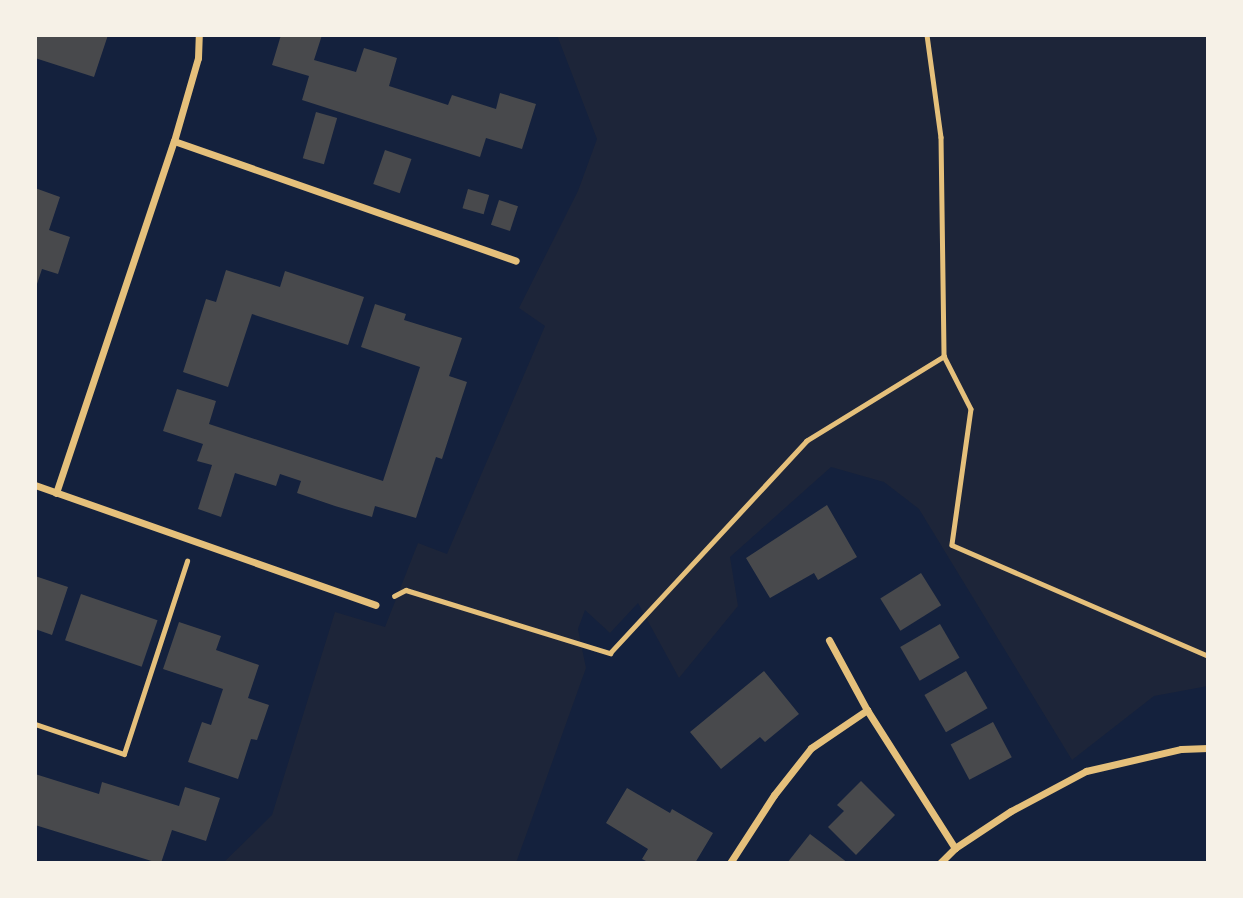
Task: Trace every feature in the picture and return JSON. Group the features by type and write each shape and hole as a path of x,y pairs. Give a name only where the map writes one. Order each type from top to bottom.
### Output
{"street":[{"path":"56,493 174,141 198,58 199,35"},
{"path":"174,141 516,261"},
{"path":"35,485 375,605"},
{"path":"829,640 867,710 955,848"},
{"path":"730,863 775,795 811,748 867,710"},
{"path":"940,863 955,848 1011,811 1086,771 1181,749 1208,748"}],"path":[{"path":"927,35 941,137 944,356 971,409 952,545 1208,656"},
{"path":"375,605 405,590 610,653 806,441 944,356"},
{"path":"35,724 124,754 194,541"}],"shaded area":[{"path":"557,35 1208,35 1208,686 1154,696 1072,760 919,509 884,482 831,467 730,557 738,606 679,678 638,603 610,633 585,610 578,629 586,668 516,863 223,863 272,815 335,612 385,627 418,543 447,554 545,326 519,308 578,191 597,139"}],"building":[{"path":"35,35 108,35 94,77 35,58"},
{"path":"281,35 322,35 314,60 356,72 364,48 397,58 389,86 448,105 452,95 496,109 500,93 536,104 522,149 486,138 480,157 302,100 309,76 272,65"},
{"path":"316,112 337,118 324,164 303,158"},
{"path":"385,150 411,159 400,193 373,184"},
{"path":"35,188 60,197 49,230 70,237 58,274 42,269 35,290"},
{"path":"468,189 489,195 484,214 462,208"},
{"path":"499,200 518,206 510,231 491,225"},
{"path":"226,270 280,287 285,271 364,297 348,345 252,314 228,387 183,372 206,299 216,302"},
{"path":"375,304 406,314 404,320 462,338 449,376 467,382 442,459 436,457 416,518 375,506 372,517 335,506 297,493 301,481 280,474 276,486 235,473 221,517 198,509 212,465 197,461 203,444 163,431 177,389 216,401 209,424 383,481 420,367 361,347"},
{"path":"827,505 857,557 818,580 814,573 770,598 746,558"},
{"path":"921,573 941,605 900,631 880,598"},
{"path":"35,576 68,587 52,635 35,629"},
{"path":"81,594 158,620 142,667 65,640"},
{"path":"179,622 221,636 216,650 259,665 248,698 269,705 257,740 251,739 238,779 188,762 202,722 211,725 223,689 163,669"},
{"path":"940,624 960,658 920,681 900,647"},
{"path":"764,671 799,714 765,742 760,737 721,769 690,732"},
{"path":"966,671 988,708 946,732 924,695"},
{"path":"993,722 1012,757 969,780 951,745"},
{"path":"35,774 99,794 102,782 179,806 185,787 220,798 206,841 172,830 161,863 158,863 35,825"},
{"path":"861,781 895,815 856,855 828,827 844,811 837,805"},
{"path":"627,788 670,813 672,809 713,833 695,863 650,863 642,859 648,849 606,823"},
{"path":"810,834 848,863 787,863"}]}
